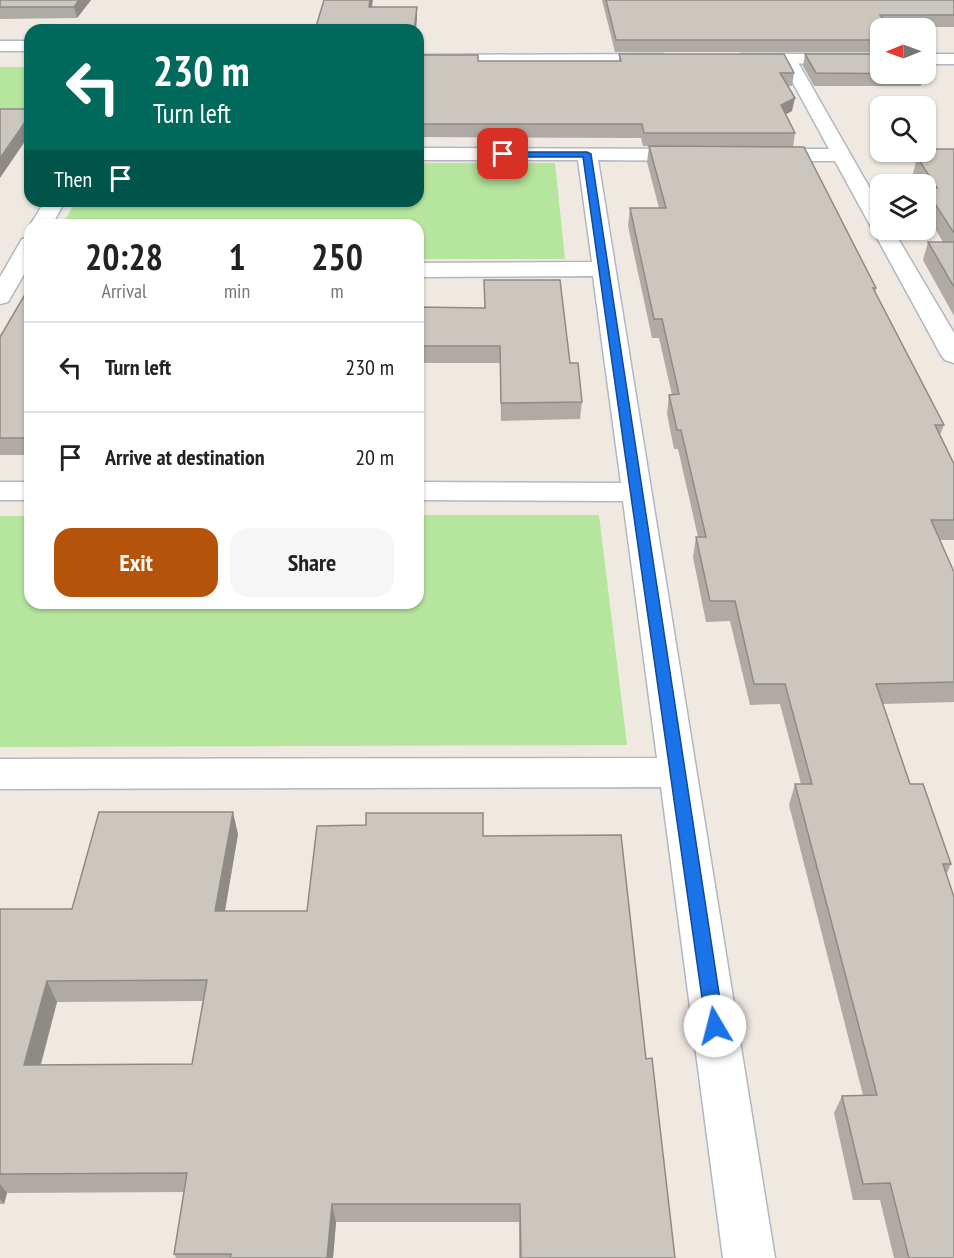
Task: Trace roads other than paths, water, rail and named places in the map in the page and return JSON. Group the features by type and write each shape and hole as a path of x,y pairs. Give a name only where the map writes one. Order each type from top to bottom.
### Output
{"street":[{"path":"0,46 24,46"},
{"path":"424,46 680,53 424,60"},
{"path":"870,47 727,53 788,59 870,59"},
{"path":"936,47 954,47"},
{"path":"788,59 870,206"},
{"path":"936,59 954,59"},
{"path":"0,60 24,60"},
{"path":"424,154 714,155"},
{"path":"587,154 749,1258"},
{"path":"738,155 842,155"},
{"path":"890,240 954,355"},
{"path":"0,297 23,270"},
{"path":"424,270 604,270"},
{"path":"0,490 24,491"},
{"path":"424,491 637,492"},
{"path":"0,774 678,772"}]}
